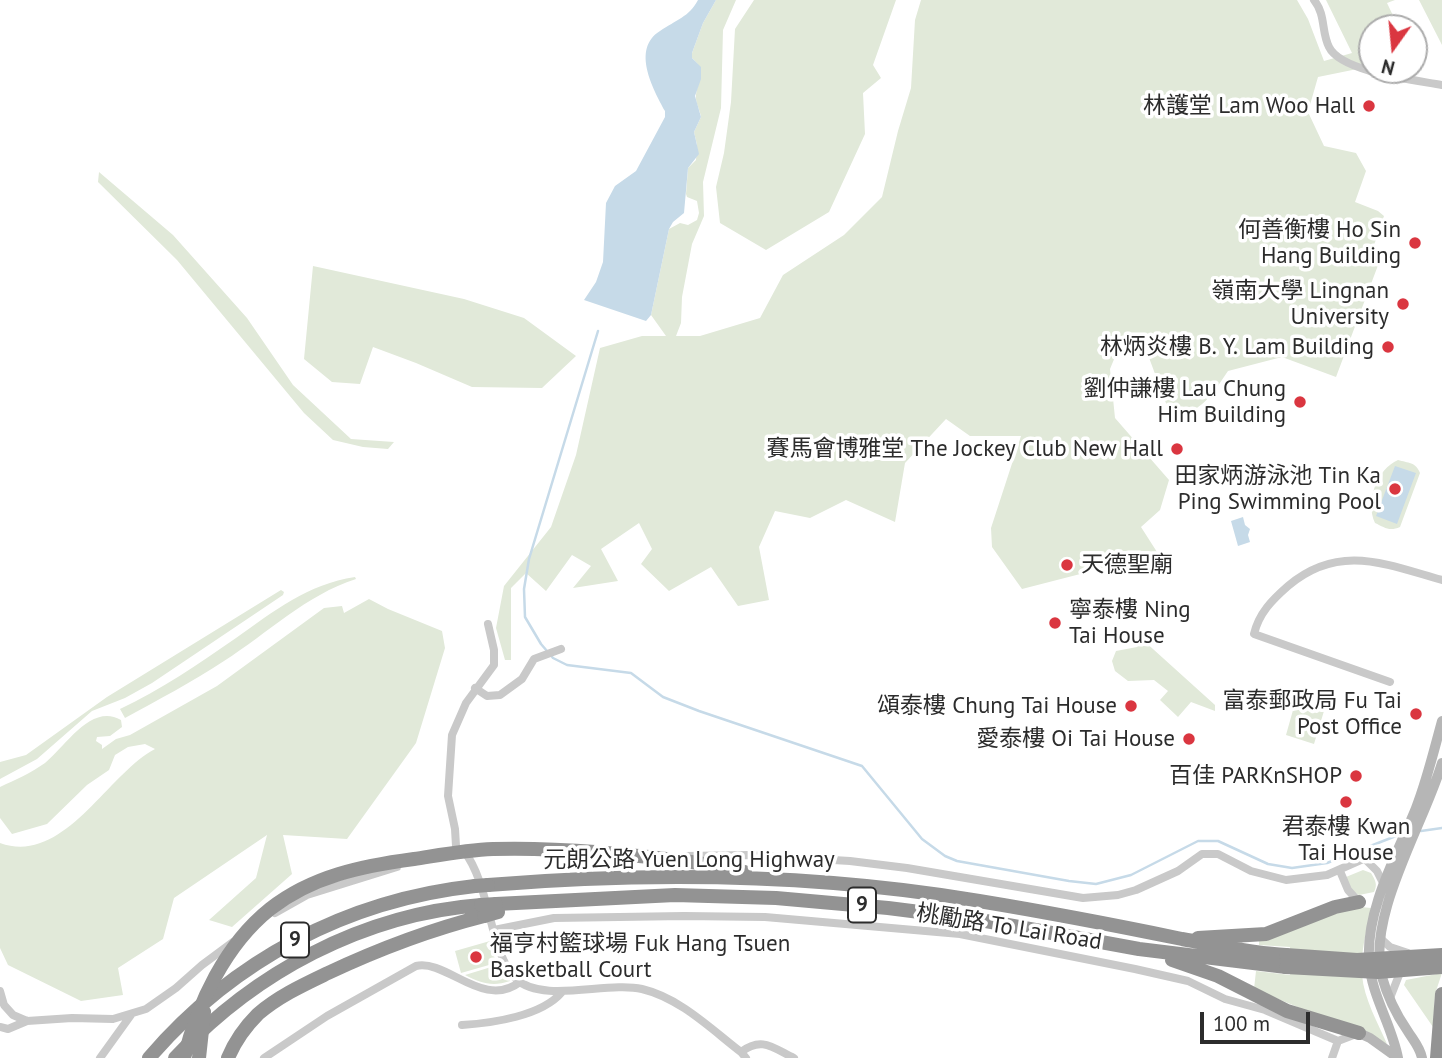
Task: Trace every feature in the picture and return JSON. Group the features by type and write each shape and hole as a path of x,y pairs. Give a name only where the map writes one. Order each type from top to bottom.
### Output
{"highway":[{"path":"184,1058 192,1026 206,997 229,955 261,917 304,887 346,871 384,863 491,849 588,851 699,863 774,878"},
{"name":"元朗公路 Yuen Long Highway","path":"149,1058 177,1027 220,989 288,944 353,914 431,893 535,881 774,878 836,882 977,901 1184,939 1286,961 1442,955"},
{"name":"元朗公路 Yuen Long Highway","path":"490,909 539,902 675,895 776,898 975,919 1139,949 1286,961 1378,972 1442,967"},
{"name":"9","path":"1184,939 1266,934 1335,907 1359,902"},
{"name":"9","path":"176,1058 205,1027 239,999 271,977 345,938 391,922 449,909 490,909"},
{"path":"228,1058 245,1029 267,1008 307,983 384,947 460,922 490,909"},
{"path":"1139,949 1218,976 1296,1014 1359,1034"},
{"path":"1437,1058 1442,993"},
{"path":"199,1058 206,997"}],"main road":[{"path":"1420,811 1442,721"},
{"path":"1398,1058 1373,984 1369,963 1370,942 1404,848 1442,763"},
{"path":"1404,848 1384,885 1380,968 1390,998 1421,1054 1430,1058"},
{"path":"1359,902 1383,905"},
{"path":"1359,1034 1370,1038 1398,1058"}],"street":[{"path":"1314,0 1322,14 1328,45 1339,59 1402,78 1442,85"},
{"path":"1390,682 1254,634 1257,622 1270,603 1292,583 1308,572 1332,562 1348,559 1370,562 1442,580"},
{"path":"456,846 448,796 452,735 475,688 494,665 494,650 488,624"},
{"path":"475,688 487,696 500,695 522,679 534,659 561,649"},
{"path":"0,1027 8,1030 27,1021 113,1019 131,1015 146,1009 176,988 264,919 307,895 456,846 462,849 474,867 507,967 520,982 531,988 562,992 627,987 644,990 678,1005 744,1055 751,1044 758,1042 794,1058"},
{"path":"659,857 748,855 850,860 1083,898 1136,890 1178,871 1195,857 1218,854 1251,870 1286,880 1315,878 1369,857 1384,885"},
{"path":"1340,870 1348,890 1359,902"},
{"name":"桃勵路 To Lai Road","path":"494,930 554,918 684,916 765,918 960,934 1188,981 1225,999 1265,1010 1338,1041"},
{"path":"1380,938 1397,950 1418,953 1442,947"},
{"path":"1390,998 1398,975 1418,953"},
{"path":"264,1058 327,1016 416,966 432,965 466,983 486,988 505,989 520,982"},
{"path":"0,991 4,1005 13,1015 27,1021"},
{"path":"462,1025 482,1024 536,1011 548,1006 562,992"},
{"path":"100,1058 131,1015"},
{"path":"1332,1058 1338,1041 1347,1035 1359,1034"}],"green space":[{"path":"716,0 736,0 723,30 721,108 703,182 704,216 692,244 682,297 681,323 676,336 700,336 760,318 783,275 844,235 882,197 911,88 915,20 921,0 1297,0 1308,19 1324,61 1352,53 1326,0 1395,0 1387,3 1392,14 1358,14 1358,69 1318,77 1308,112 1324,146 1356,153 1366,171 1355,202 1384,216 1373,248 1383,252 1336,377 1282,357 1228,371 1205,401 1173,422 1148,355 1122,340 1110,369 1115,418 1169,480 1160,510 1141,527 1157,552 1150,568 1123,563 1022,589 992,547 991,528 1021,436 970,436 946,419 905,463 895,522 846,500 810,518 775,511 759,547 769,600 738,606 711,567 669,591 641,564 652,549 639,523 601,549 618,581 573,588 591,566 572,555 546,591 526,573 511,588 511,660 505,660 496,628 504,586 551,527 576,455 600,348 642,336 666,336 651,315 669,229 680,223 688,225 697,220 699,213 697,201 686,194 688,168 696,160 694,132 701,117 696,98 701,72 692,58 692,53 703,23"},
{"path":"754,0 896,0 873,65 881,78 863,93 865,134 829,212 766,250 720,223 716,187 731,102 735,29"},
{"path":"1419,0 1442,0 1442,45 1428,14"},
{"path":"99,172 173,235 247,318 293,385 351,439 394,442 388,449 333,440 304,413 177,260 98,182"},
{"path":"313,266 464,299 524,318 576,356 542,388 472,387 373,347 360,384 332,382 304,359"},
{"name":"田家炳游泳池 Tin Ka Ping Swimming Pool","path":"1398,460 1414,465 1420,473 1400,527 1390,529 1375,523 1372,496 1384,471"},
{"path":"355,577 356,579 304,605 212,669 125,718 120,709 179,676 278,609 307,592"},
{"path":"281,590 283,595 152,683 125,698 92,711 37,759 0,779 0,762 26,755 107,697"},
{"path":"369,599 442,631 445,648 416,743 347,839 283,835 292,874 232,927 209,920 256,878 267,835 174,898 163,939 118,968 123,995 81,1001 8,965 0,948 0,843 23,847 44,842 65,830 137,761 155,749 145,744 128,747 115,755 109,770 87,785 47,824 12,834 0,818 0,787 45,763 89,722 110,716 121,720 122,727 110,736 97,737 96,741 102,745 102,749 217,686 324,608 342,606 344,613"},
{"path":"1143,640 1215,705 1215,711 1191,702 1178,717 1160,700 1168,691 1154,680 1128,681 1115,671 1112,661 1116,651 1137,647"},
{"path":"1295,703 1324,711 1314,744 1286,735"},
{"path":"1363,870 1371,873 1376,887 1374,892 1359,895 1352,891 1346,877"},
{"path":"1361,907 1371,908 1362,958 1363,984 1387,1044 1254,989 1256,971 1290,975 1290,947 1259,945 1259,939"},
{"name":"福亨村籃球場 Fuk Hang Tsuen Basketball Court","path":"490,941 496,963 461,973 455,951"},
{"path":"501,964 510,981 487,983 465,975"},
{"path":"1442,973 1435,994 1433,1027 1404,985 1406,980"}],"water":[{"path":"698,0 716,0 703,23 692,53 692,58 701,67 701,79 695,96 701,117 694,132 699,154 688,168 684,213 669,229 651,315 646,321 584,300 596,282 603,262 606,203 615,186 636,171 665,117 665,111 647,70 647,48 651,39 686,14"},
{"path":"1395,466 1416,473 1397,524 1376,516"},
{"path":"1243,517 1245,525 1250,529 1250,542 1238,546 1231,521"}],"waterway":[{"path":"598,331 529,559 524,589 525,617 553,658 567,665 631,673 663,697 862,766 922,839 945,856 957,861 1096,884 1131,875 1198,841 1218,841 1268,864 1292,868 1327,863 1401,834"},
{"path":"1421,831 1442,828"}],"place":[{"name":"林護堂 Lam Woo Hall","path":"1369,106"},
{"name":"何善衡樓 Ho Sin Hang Building","path":"1415,243"},
{"name":"嶺南大學 Lingnan University","path":"1403,304"},
{"name":"林炳炎樓 B. Y. Lam Building","path":"1388,347"},
{"name":"劉仲謙樓 Lau Chung Him Building","path":"1300,402"},
{"name":"賽馬會博雅堂 The Jockey Club New Hall","path":"1177,449"},
{"name":"田家炳游泳池 Tin Ka Ping Swimming Pool","path":"1395,489"},
{"name":"天德聖廟","path":"1067,565"},
{"name":"寧泰樓 Ning Tai House","path":"1055,623"},
{"name":"頌泰樓 Chung Tai House","path":"1131,706"},
{"name":"富泰郵政局 Fu Tai Post Office","path":"1416,714"},
{"name":"愛泰樓 Oi Tai House","path":"1189,739"},
{"name":"百佳 PARKnSHOP","path":"1356,776"},
{"name":"君泰樓 Kwan Tai House","path":"1346,802"},
{"name":"福亨村籃球場 Fuk Hang Tsuen Basketball Court","path":"476,957"}]}
